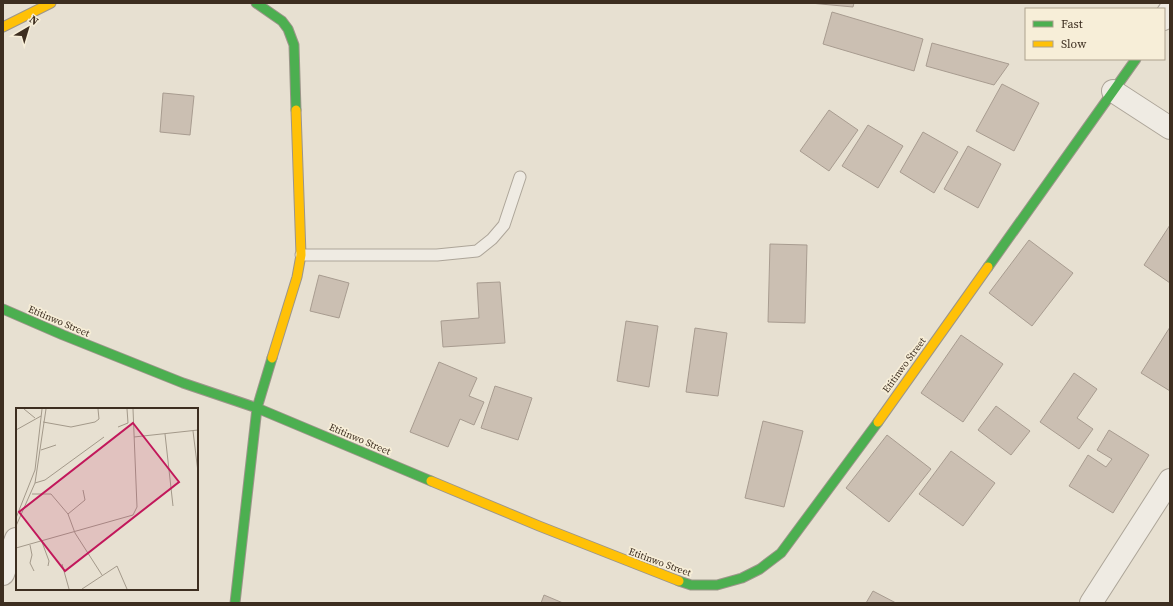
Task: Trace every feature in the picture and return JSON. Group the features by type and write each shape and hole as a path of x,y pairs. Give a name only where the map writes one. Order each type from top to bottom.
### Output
{"street":[{"path":"3,27 50,3"},
{"path":"235,603 257,408 297,277 301,255 294,45 288,29 282,21 256,3"},
{"name":"Etitinwo Street","path":"3,309 63,335 183,383 257,408 539,526 663,576 691,585 717,585 742,578 760,568 781,552 861,445 1135,60"},
{"path":"1113,91 1170,128"},
{"path":"1091,603 1170,480"},
{"path":"3,574 16,539"}],"lane":[{"path":"301,255 437,255 477,250 492,239 504,225 520,177"}],"building":[{"path":"810,3 854,3 853,7"},
{"path":"832,12 923,39 914,71 823,44"},
{"path":"932,43 1009,64 994,85 926,66"},
{"path":"1002,84 1039,103 1014,151 976,131"},
{"path":"163,93 194,96 190,135 160,132"},
{"path":"829,110 858,130 829,171 800,151"},
{"path":"868,125 903,146 878,188 842,166"},
{"path":"923,132 958,152 934,193 900,172"},
{"path":"968,146 1001,164 978,208 944,189"},
{"path":"1170,225 1170,283 1144,265"},
{"path":"1029,240 1073,273 1032,326 989,293"},
{"path":"770,244 807,245 805,323 768,322"},
{"path":"319,275 349,283 339,318 310,311"},
{"path":"500,282 505,343 443,347 441,321 479,318 477,283"},
{"path":"626,321 658,326 649,387 617,381"},
{"path":"1170,327 1170,391 1141,373"},
{"path":"695,328 727,333 718,396 686,392"},
{"path":"961,335 1003,364 963,422 921,393"},
{"path":"439,362 477,378 469,396 484,402 474,425 460,419 448,447 410,432"},
{"path":"1074,373 1097,389 1077,418 1093,429 1079,449 1040,422"},
{"path":"495,386 532,398 518,440 481,428"},
{"path":"996,406 1030,431 1011,455 978,430"},
{"path":"763,421 803,431 784,507 745,498"},
{"path":"1109,430 1149,455 1113,513 1069,486 1088,455 1106,467 1112,459 1097,450"},
{"path":"887,435 931,469 889,522 846,488"},
{"path":"951,451 995,483 963,526 919,494"},
{"path":"873,591 896,603 866,603"},
{"path":"544,595 563,603 541,603"}],"traffic: fast":[{"path":"256,3 282,21 288,29 294,45 296,110"},
{"path":"988,267 1135,60"},
{"path":"3,309 63,335 183,383 257,408 431,481"},
{"path":"235,603 257,408 272,358"},
{"path":"679,581 691,585 717,585 742,578 760,569 781,553 878,422"}],"traffic: slow":[{"path":"3,27 51,3"},
{"path":"272,358 297,277 301,255 296,110"},
{"path":"878,422 988,267"},
{"path":"431,481 539,526 679,581"}]}
